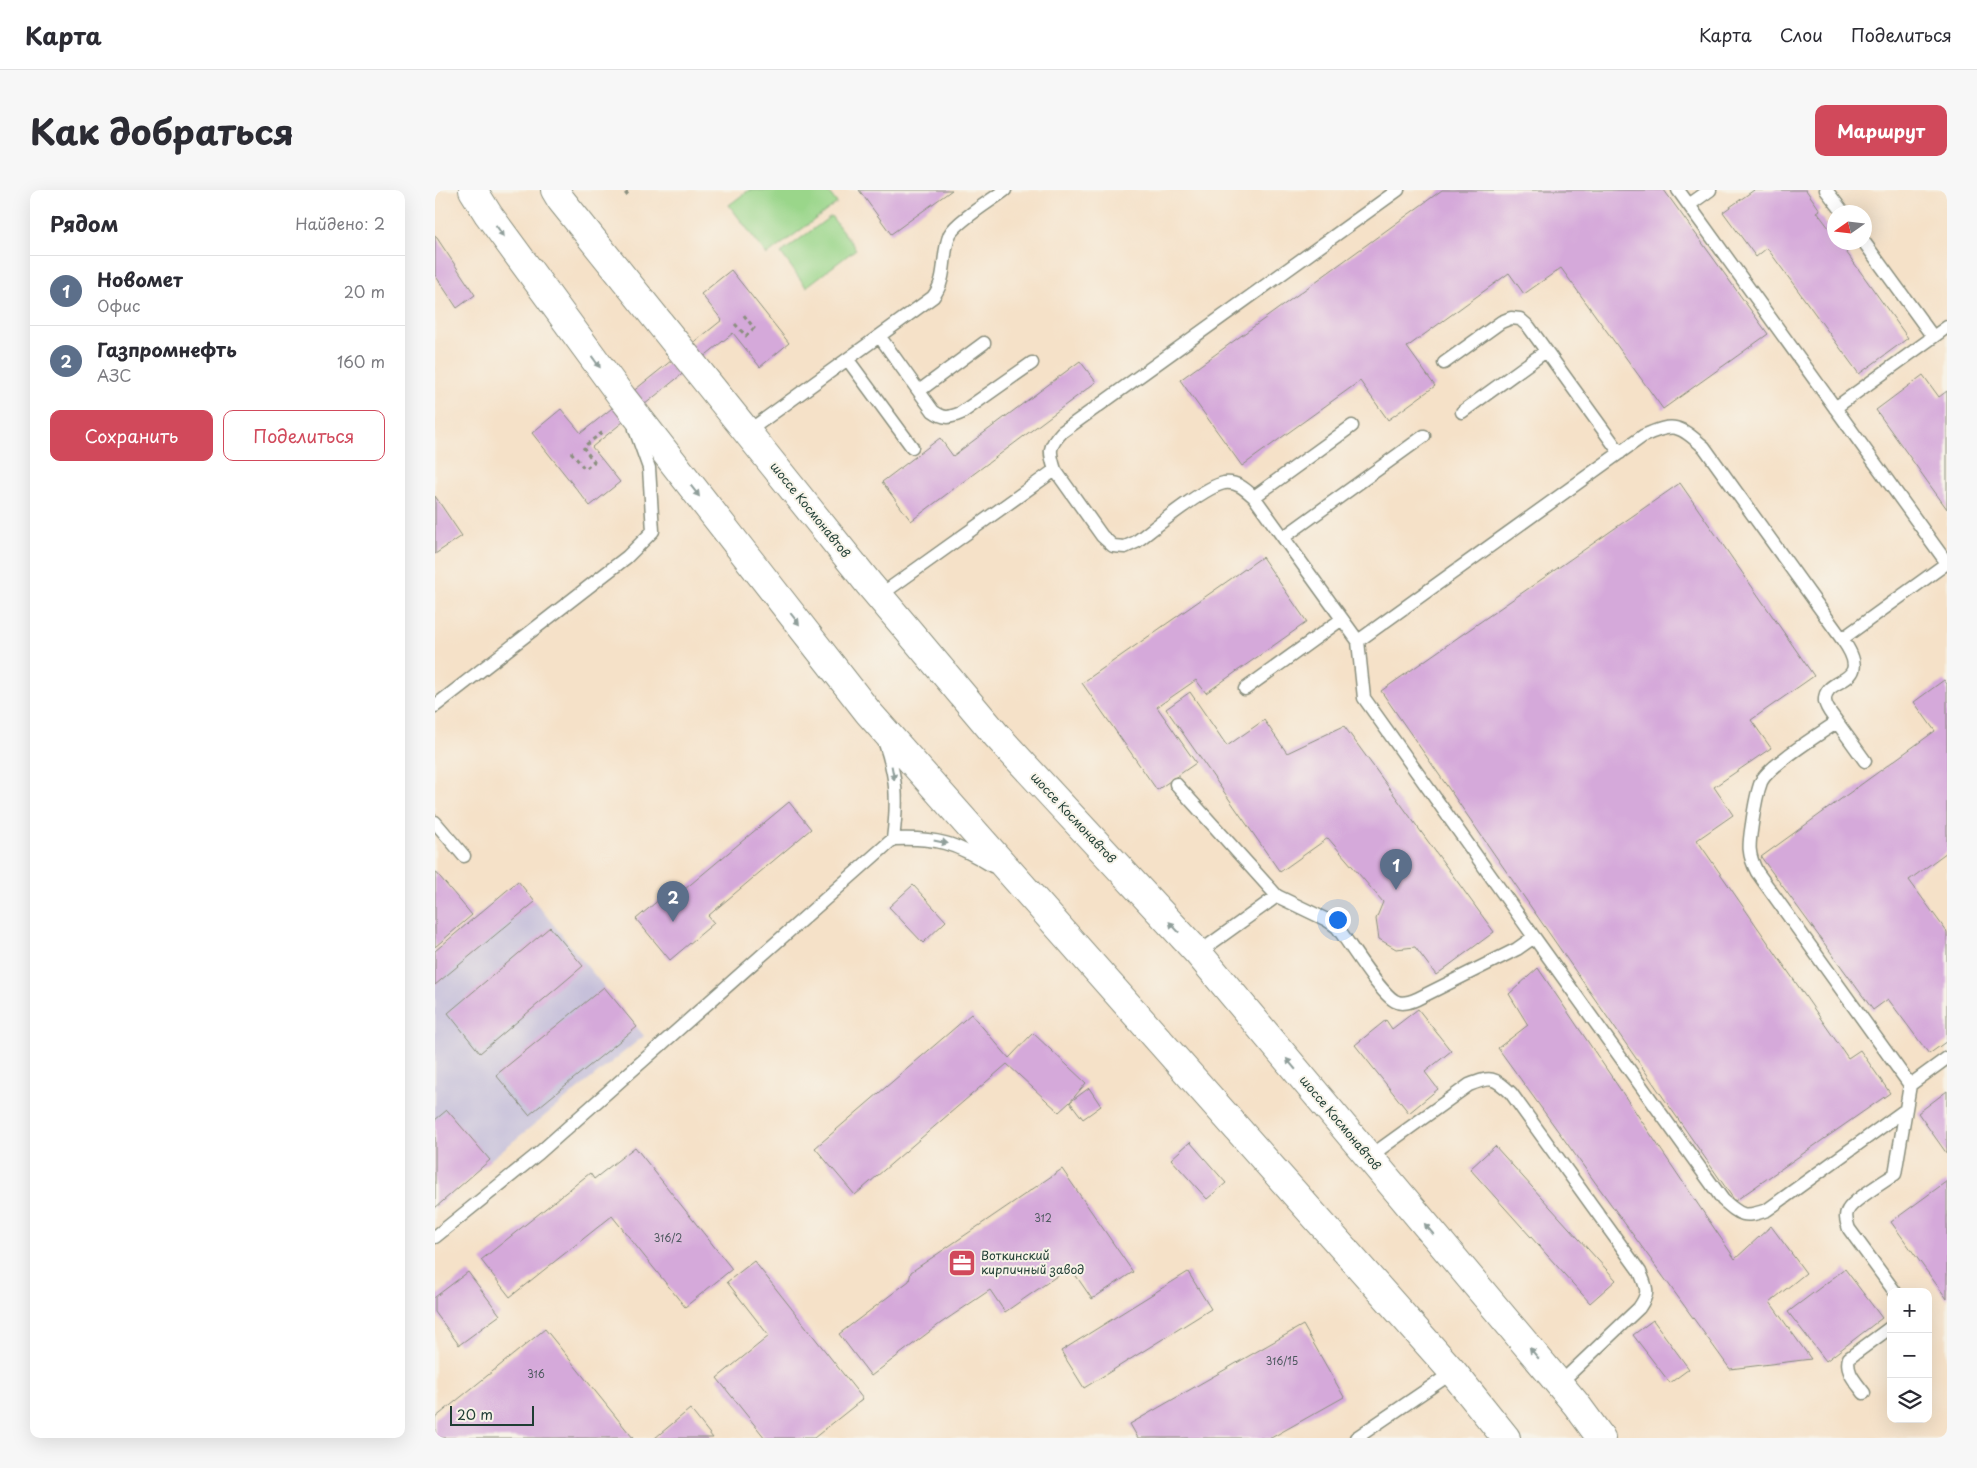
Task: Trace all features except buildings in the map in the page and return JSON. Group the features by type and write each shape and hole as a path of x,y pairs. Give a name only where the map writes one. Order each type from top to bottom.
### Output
{"main road":[{"path":"473,190 488,214 622,397 868,712 1453,1372 1506,1438"},
{"name":"шоссе Космонавтов","path":"555,190 561,200 879,596 997,736 1198,953 1559,1384 1601,1438"}],"lane":[{"path":"747,432 933,297 940,289 950,235 955,225 1005,190"},
{"path":"1398,190 1062,432 1052,443 1050,454 1055,470 1103,536 1113,546 1125,547 1136,542 1207,490 1224,483 1240,485 1255,497 1358,641 1363,698 1723,1200 1738,1214 1751,1215 1767,1210 1905,1110"},
{"path":"1678,190 1947,563 1842,639"},
{"path":"1689,205 1710,190"},
{"path":"1826,190 1838,205"},
{"path":"1870,250 1933,337"},
{"path":"1444,363 1501,322 1511,318 1521,319 1529,327 1619,453"},
{"path":"1835,408 1947,327"},
{"path":"880,337 933,411 942,418 951,418 961,413 1032,362"},
{"path":"919,391 985,343"},
{"path":"1462,412 1546,351"},
{"path":"848,360 912,447"},
{"path":"435,706 627,557 653,531 649,468 622,397"},
{"path":"1255,497 1352,426"},
{"path":"1358,641 1643,436 1663,427 1684,430 1704,447 1851,651 1855,662 1853,671 1827,694 1825,701 1828,709 1865,761"},
{"path":"1284,537 1425,436"},
{"path":"879,596 1055,470"},
{"path":"1245,688 1342,619"},
{"path":"868,712 885,741 894,773 897,806 893,839"},
{"path":"1837,722 1776,765 1762,780 1757,795 1748,850 1757,872 1909,1085 1895,1174 1853,1204 1847,1211 1846,1219 1849,1229 1892,1288"},
{"path":"1176,784 1277,896 1327,920 1337,927 1383,991 1395,1001 1406,1003 1517,949 1534,937"},
{"path":"435,822 464,856"},
{"path":"435,1237 539,1153 893,839 922,838 953,844 1022,884"},
{"path":"1198,953 1277,896"},
{"path":"1909,1085 1947,1058"},
{"path":"1369,1157 1469,1085 1484,1079 1497,1080 1511,1092 1640,1272 1646,1286 1646,1297 1639,1308 1559,1384"},
{"path":"1864,1393 1850,1374 1847,1365 1849,1358 1887,1329"},
{"path":"1362,1436 1453,1372"}],"path":[{"path":"625,194 631,190"},
{"path":"735,324 746,336 754,328 743,314"},
{"path":"571,452 585,469 594,462 583,447 603,432"}],"shaded area":[{"path":"518,881 644,1036 490,1160 435,1208 435,951"}],"green space":[{"path":"749,190 827,190 837,203 767,255 729,205"},
{"path":"831,216 856,249 806,287 781,253"}],"place":[{"name":"Новомет","path":"1396,890"},
{"name":"Газпромнефть","path":"673,922"},
{"name":"Воткинский кирпичный завод","path":"962,1263"}]}
